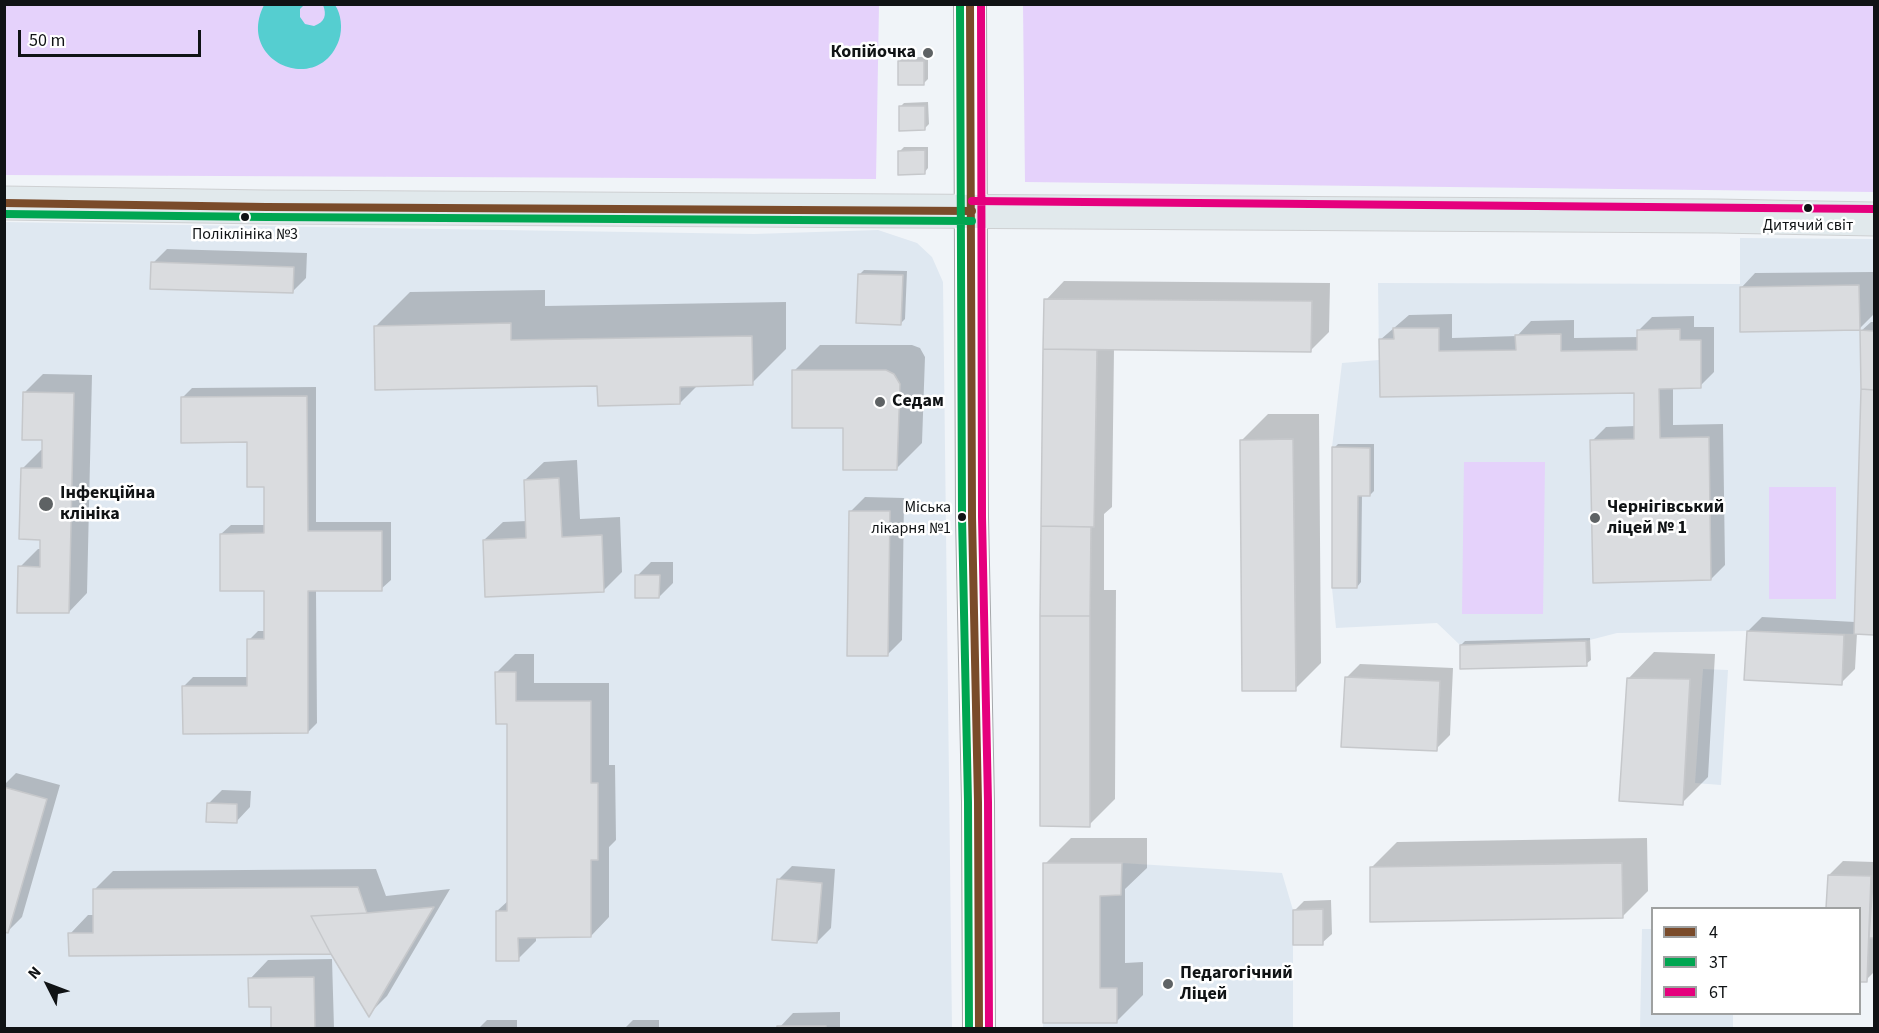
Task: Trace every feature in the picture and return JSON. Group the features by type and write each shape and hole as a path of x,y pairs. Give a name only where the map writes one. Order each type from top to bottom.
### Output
{"main road":[{"path":"970,4 972,517 980,1029"},
{"path":"4,203 278,207 1737,216 1875,219"}],"shaded area":[{"path":"5,5 879,5 876,179 5,175"},
{"path":"1023,5 1874,5 1874,192 1025,182"},
{"path":"5,222 754,234 878,230 917,243 932,257 943,282 952,1028 5,1028"},
{"name":"Чернігівський ліцей № 1","path":"1740,238 1874,239 1874,402 1861,403 1854,634 1747,631 1617,633 1586,641 1460,645 1437,623 1336,628 1332,588 1332,447 1342,363 1379,360 1378,283 1740,284"},
{"path":"1464,462 1545,462 1543,614 1462,614"},
{"path":"1769,487 1836,487 1836,599 1769,599"},
{"path":"1703,669 1728,670 1721,785 1695,783"},
{"name":"Педагогічний Ліцей","path":"1043,863 1122,863 1282,873 1293,910 1293,1028 1043,1028"},
{"path":"1642,929 1651,929 1651,1015 1733,1015 1733,1028 1640,1028"}],"water":[{"path":"264,5 304,5 300,9 300,17 305,24 314,26 324,18 323,5 335,5 340,17 341,31 339,40 329,57 315,67 299,69 283,65 270,56 261,43 258,25"}],"building":[{"path":"898,61 924,61 924,85 898,85"},
{"path":"899,106 925,106 925,130 899,131"},
{"path":"925,150 925,174 898,175 898,151"},
{"path":"151,262 294,267 293,293 150,289"},
{"path":"858,274 903,275 901,325 856,323"},
{"path":"1859,285 1860,330 1740,332 1740,287"},
{"path":"1044,299 1312,301 1311,352 1043,349"},
{"path":"511,323 511,340 752,336 753,385 680,387 680,404 598,406 597,386 375,390 374,326"},
{"path":"1393,328 1439,328 1439,351 1516,350 1515,335 1561,334 1561,351 1637,350 1637,330 1680,329 1680,340 1701,340 1701,388 1659,389 1660,438 1709,437 1711,580 1593,583 1590,440 1634,439 1634,393 1380,397 1379,339 1394,339"},
{"path":"1860,330 1874,331 1874,390 1861,389"},
{"path":"1043,349 1097,350 1094,527 1041,526"},
{"path":"792,370 886,370 894,374 900,384 897,470 843,470 843,428 792,428"},
{"path":"1861,389 1874,390 1874,635 1854,634"},
{"name":"Інфекційна клініка","path":"23,392 74,393 69,613 17,613 18,566 40,567 40,540 19,539 21,468 42,468 42,440 22,440"},
{"path":"307,396 308,531 382,531 382,591 308,591 308,733 183,734 182,686 247,686 247,639 264,639 264,591 220,591 220,534 264,533 264,487 247,487 247,442 181,443 181,397"},
{"path":"1293,439 1296,691 1242,691 1240,440"},
{"path":"1332,447 1370,448 1370,496 1358,496 1357,588 1332,588"},
{"path":"559,478 562,537 602,535 604,592 485,597 483,540 526,538 524,480"},
{"path":"849,511 890,511 888,656 847,656"},
{"path":"1041,526 1091,527 1090,616 1040,616"},
{"path":"635,575 660,575 659,598 635,598"},
{"path":"1040,616 1090,616 1090,827 1040,826"},
{"path":"1747,631 1844,635 1842,685 1744,680"},
{"path":"1586,641 1587,666 1460,669 1460,645"},
{"path":"495,672 516,672 516,701 591,701 591,783 598,783 598,860 591,860 591,937 518,938 519,961 496,961 496,911 507,911 507,724 496,724"},
{"path":"1345,677 1440,681 1437,751 1341,747"},
{"path":"1627,678 1690,679 1683,805 1619,801"},
{"path":"4,787 47,799 8,933 4,932"},
{"path":"207,803 237,804 237,823 206,822"},
{"path":"1043,863 1122,863 1121,895 1100,896 1100,988 1117,988 1117,1023 1043,1023"},
{"path":"1622,863 1623,918 1370,922 1370,867"},
{"path":"1874,867 1874,938 1869,938"},
{"path":"1828,875 1871,876 1867,982 1861,982 1861,907 1826,907"},
{"path":"777,879 822,883 817,943 772,940"},
{"path":"358,887 367,913 311,916 331,954 69,956 68,933 93,933 93,889"},
{"path":"434,907 369,1017 311,916"},
{"path":"1323,909 1323,945 1293,945 1293,910"},
{"path":"314,977 315,1028 271,1028 271,1007 249,1007 248,978"},
{"path":"777,1026 826,1026 826,1028 777,1028"}],"transit line":[{"name":"3Т","path":"960,4 962,517 968,802 969,1028"},
{"name":"4","path":"970,4 972,517 978,802 979,1028"},
{"name":"6Т","path":"981,4 982,517 988,802 989,1028"},
{"name":"6Т","path":"972,201 1874,209"},
{"name":"4","path":"4,203 266,207 972,211"},
{"name":"3Т","path":"4,214 972,221"}],"place":[{"name":"Копійочка","path":"928,53"},
{"name":"Дитячий світ","path":"1808,208"},
{"name":"Поліклініка №3","path":"245,217"},
{"name":"Седам","path":"880,402"},
{"name":"Інфекційна клініка","path":"46,504"},
{"name":"Міська лікарня №1","path":"962,517"},
{"name":"Чернігівський ліцей № 1","path":"1595,518"},
{"name":"Педагогічний Ліцей","path":"1168,984"}]}
